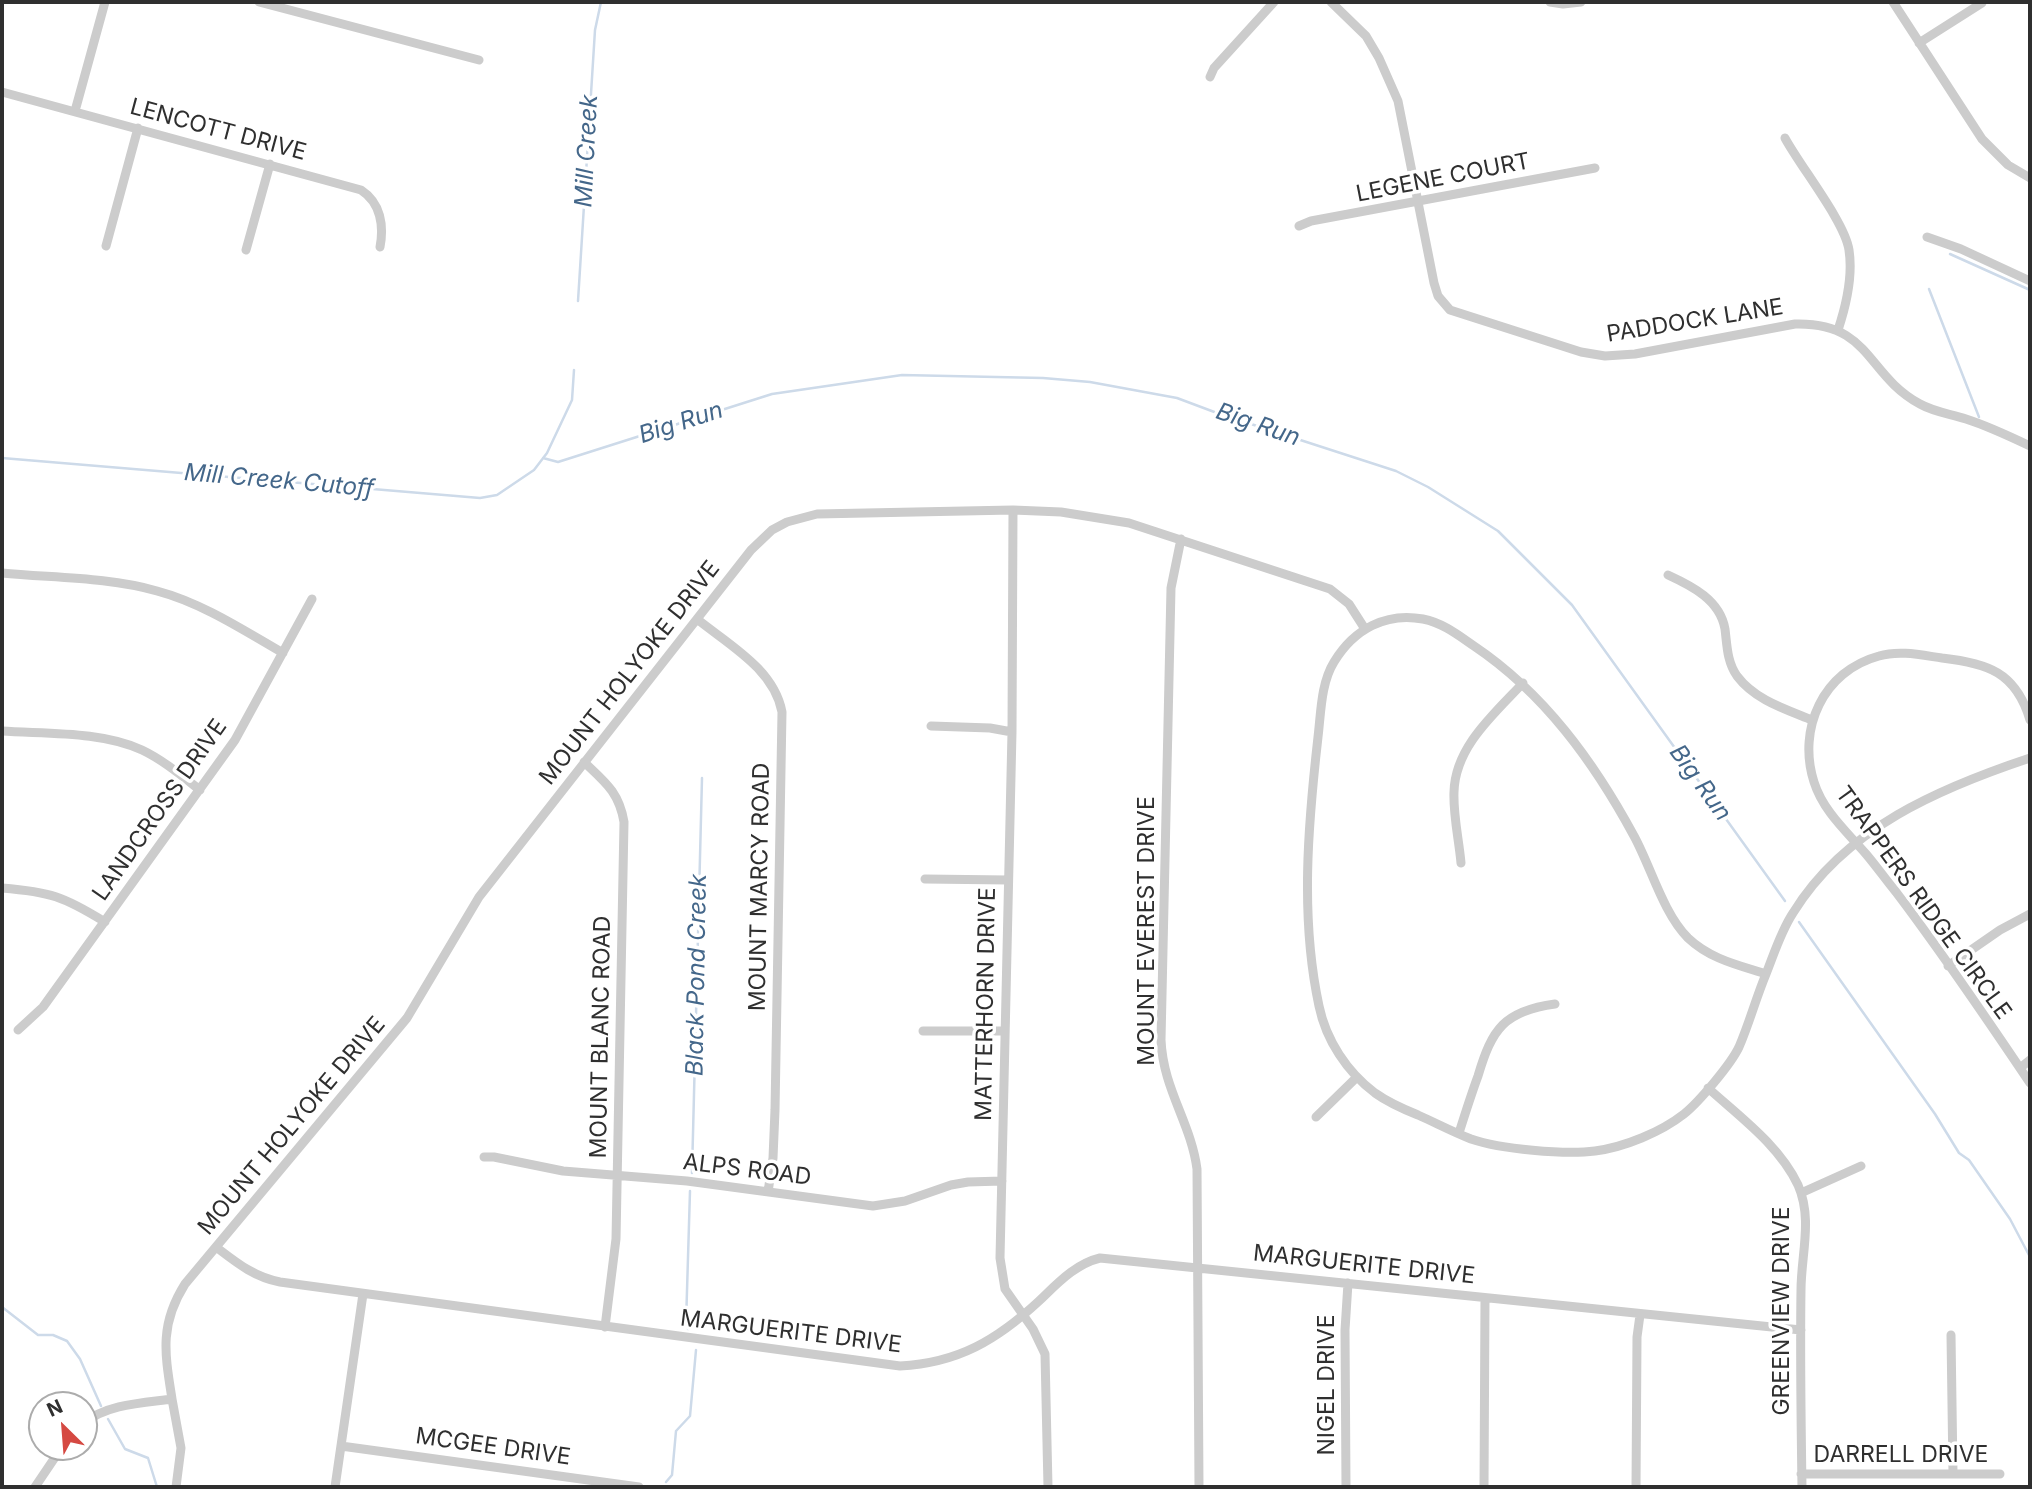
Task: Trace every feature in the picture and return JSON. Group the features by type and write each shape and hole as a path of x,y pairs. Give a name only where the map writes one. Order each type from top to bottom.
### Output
{"street":[{"path":"75,111 105,2"},
{"path":"259,2 479,60"},
{"path":"1210,77 1214,68 1274,2"},
{"path":"1331,2 1366,36 1390,80 1403,117 1419,202"},
{"path":"1550,2 1581,2"},
{"path":"1893,2 1982,139 2008,165 2030,178"},
{"path":"1919,43 1982,3"},
{"name":"LENCOTT DRIVE","path":"2,95 75,111 353,187 368,194 378,210 382,238 380,247"},
{"path":"106,246 138,128"},
{"path":"1784,138 1849,246 1850,266 1845,308 1838,330"},
{"path":"246,250 270,164"},
{"name":"LEGENE COURT","path":"1299,226 1311,221 1595,168"},
{"name":"PADDOCK LANE","path":"1419,202 1434,283 1443,305 1459,314 1581,352 1621,356 1794,324 1817,325 1838,330 1859,344 1887,379 1918,404 1968,419 2030,446"},
{"path":"1927,237 1961,249 2030,281"},
{"name":"MOUNT HOLYOKE DRIVE","path":"176,1487 181,1448 164,1350 168,1322 185,1284 407,1018 479,897 764,537 797,518 836,513 1013,510 1110,518 1330,589 1349,604 1365,629"},
{"name":"MATTERHORN DRIVE","path":"1013,510 1012,732 1002,1275 1008,1296 1024,1315 1042,1346 1046,1362 1048,1487"},
{"name":"MOUNT EVEREST DRIVE","path":"1181,539 1171,588 1161,1040 1165,1076 1194,1150 1198,1189 1199,1487"},
{"path":"2,573 124,584 159,591 204,609 283,653"},
{"path":"1668,575 1712,601 1718,609 1724,625 1731,664 1746,685 1769,702 1812,720"},
{"name":"LANDCROSS DRIVE","path":"18,1030 43,1007 235,740 312,599"},
{"path":"1766,974 1717,958 1703,950 1681,929 1671,915 1639,844 1605,785 1547,707 1505,667 1439,624 1415,618 1378,621 1357,635 1333,663 1324,690 1309,819 1309,929 1318,1000 1326,1030 1334,1046 1357,1077 1391,1103 1475,1140 1559,1153 1600,1151 1657,1131 1685,1113 1737,1051 1791,915 1829,865 1856,842 1912,807 1950,788 2030,758"},
{"name":"MOUNT MARCY ROAD","path":"697,619 761,671 778,694 782,712 775,1110 768,1192"},
{"name":"TRAPPERS RIDGE CIRCLE","path":"2030,720 2021,697 1998,673 1980,664 1904,653 1879,655 1845,672 1821,701 1812,720 1808,749 1814,784 1836,820 1898,895 2030,1083"},
{"path":"1461,863 1454,792 1457,774 1463,757 1481,727 1522,683"},
{"path":"931,726 990,728 1012,732"},
{"path":"2,731 121,742 161,761 200,790"},
{"name":"MOUNT BLANC ROAD","path":"584,762 614,791 624,822 615,1249 605,1327"},
{"path":"925,879 1009,880"},
{"path":"2,888 56,895 79,905 105,922"},
{"path":"1948,966 2000,930 2030,914"},
{"path":"1459,1133 1490,1040 1508,1020 1520,1012 1555,1004"},
{"path":"923,1031 1005,1031"},
{"path":"2020,1068 2030,1060"},
{"path":"1316,1117 1357,1077"},
{"name":"GREENVIEW DRIVE","path":"1708,1088 1774,1148 1791,1172 1801,1193 1806,1224 1801,1287 1801,1487"},
{"name":"ALPS ROAD","path":"484,1157 563,1171 768,1192 860,1205 882,1206 968,1182 1002,1181"},
{"path":"1801,1193 1861,1166"},
{"name":"MARGUERITE DRIVE","path":"216,1247 249,1272 267,1280 907,1366 940,1361 989,1341 1024,1315 1070,1273 1091,1260 1114,1257 1801,1330"},
{"name":"NIGEL DRIVE","path":"1346,1487 1345,1330 1348,1283"},
{"path":"335,1487 362,1294"},
{"path":"1484,1487 1485,1298"},
{"path":"1636,1487 1637,1337 1640,1315"},
{"path":"1951,1335 1953,1474"},
{"path":"98,1415 121,1406 172,1399"},
{"name":"MCGEE DRIVE","path":"341,1446 639,1487"},
{"path":"35,1487 53,1461"},
{"name":"DARRELL DRIVE","path":"1801,1474 2000,1474"}],"waterway":[{"name":"Mill Creek","path":"578,301 595,30 601,2"},
{"path":"1950,254 2030,290"},
{"path":"1929,289 1979,417"},
{"name":"Mill Creek Cutoff","path":"2,458 480,498 497,495 534,470 547,453 572,400 574,370"},
{"name":"Big Run","path":"543,458 558,462 772,394 902,375 1043,378 1090,382 1177,398 1396,471 1428,487 1498,531 1572,605 1785,901"},
{"name":"Black Pond Creek","path":"692,1173 702,778"},
{"name":"Big Run","path":"1799,922 1935,1114 1959,1153 1969,1160 2010,1219 2030,1257"},
{"name":"Black Pond Creek","path":"688,1329 690,1191"},
{"name":"Mill Creek","path":"2,1307 38,1335 53,1335 67,1341 80,1359 101,1406"},
{"name":"Black Pond Creek","path":"666,1482 672,1475 676,1431 690,1416 696,1350"},
{"name":"Mill Creek","path":"108,1419 125,1449 148,1458 157,1487"}]}
